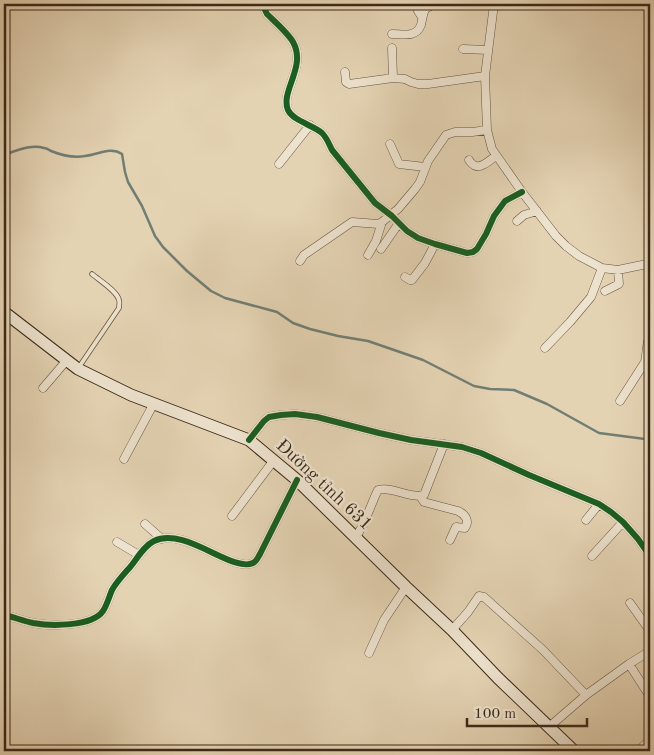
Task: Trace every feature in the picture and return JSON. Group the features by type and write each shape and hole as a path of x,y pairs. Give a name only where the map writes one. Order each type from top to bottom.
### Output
{"main road":[{"name":"Đường tỉnh 631","path":"4,312 78,369 131,395 249,440 297,480 574,751"}],"street":[{"path":"264,4 267,14 294,42 297,62 296,73 288,93 286,104 288,110 292,116 324,134 332,150 356,178 374,204 390,215 398,224 418,238 467,253 473,252 483,241 498,209 505,201 522,192"},
{"path":"416,4 422,18"},
{"path":"392,34 413,34 417,32 425,9 434,4"},
{"path":"494,4 485,76 487,130 496,156 556,236 578,256 602,268 618,270 642,265 650,266"},
{"path":"392,48 393,78"},
{"path":"463,49 488,50"},
{"path":"345,72 348,84 393,78 406,79 418,84 485,76"},
{"path":"279,164 310,125"},
{"path":"300,261 304,254 352,222 378,224 398,209 420,182 425,167 446,135 455,132 487,130"},
{"path":"390,144 399,164 425,167"},
{"path":"469,160 477,167 496,156"},
{"path":"517,221 524,214 537,211"},
{"path":"368,254 376,242 382,222"},
{"path":"381,249 398,224"},
{"path":"405,277 412,280 435,244"},
{"path":"545,348 591,297 602,268"},
{"path":"605,291 619,284 618,270"},
{"path":"620,401 645,362 647,342 650,335"},
{"path":"43,388 67,360"},
{"path":"124,459 154,404"},
{"path":"249,440 264,421 269,418 295,414 317,417 379,434 462,447 481,453 511,468 599,504 623,522 650,556"},
{"path":"356,537 378,490 385,489 421,496 426,492 444,444"},
{"path":"232,516 274,460"},
{"path":"4,615 42,624 72,624 93,619 102,613 119,580 143,550 154,541 162,539 185,541 234,561 251,564 260,554 297,480"},
{"path":"421,496 424,502 460,512 468,520 465,528 456,527 450,540"},
{"path":"586,520 599,504"},
{"path":"592,556 623,522"},
{"path":"145,524 162,539"},
{"path":"117,542 139,555"},
{"path":"369,653 384,620 406,588"},
{"path":"452,630 479,596 484,597 543,650 586,694"},
{"path":"630,603 650,631"},
{"path":"548,727 586,694 650,651"},
{"path":"629,664 647,692"},
{"path":"638,751 650,740"}],"lane":[{"path":"78,369 119,304 116,294 92,274"}],"waterway":[{"path":"4,156 30,147 46,148 64,155 77,157 108,151 122,154 128,182 142,206 155,236 163,247 187,271 211,291 225,298 277,312 293,323 310,329 368,341 423,360 474,386 514,390 547,404 599,433 650,440"}],"cycle path":[{"path":"264,4 267,14 291,38 296,51 297,60 287,95 286,103 288,110 294,117 322,133 332,150 375,203 407,231 418,238 435,244 467,253 473,252 477,249 494,216 505,201 522,192"},
{"path":"249,440 269,417 295,414 317,417 411,440 462,447 481,453 599,504 623,522 650,556"},
{"path":"4,615 33,623 50,625 80,623 90,620 103,611 112,590 144,549 150,543 166,538 193,544 233,562 253,563 260,554 297,480"}]}
